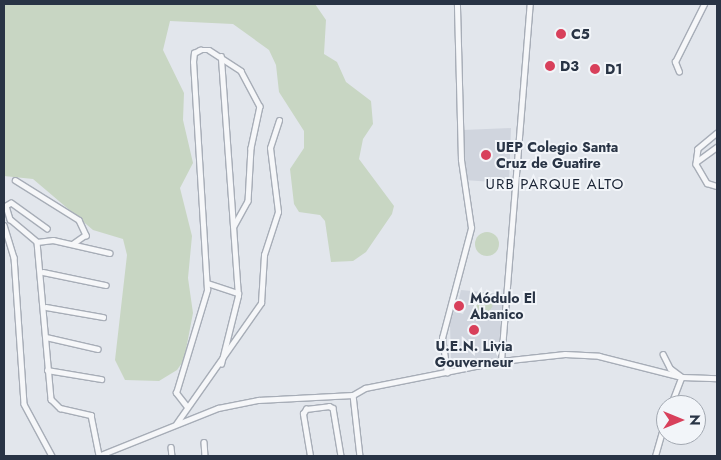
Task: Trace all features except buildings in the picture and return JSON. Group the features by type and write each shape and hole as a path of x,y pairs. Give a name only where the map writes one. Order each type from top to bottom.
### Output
{"street":[{"path":"447,373 442,338 471,228 461,160 457,4"},
{"path":"501,362 530,4"},
{"path":"679,72 675,62 704,4"},
{"path":"187,407 176,393 207,283 194,53 209,50 241,71 254,88 260,116 251,148 248,201 234,226"},
{"path":"221,57 238,293 221,364"},
{"path":"175,425 221,364 261,302 264,255 278,212 270,148 279,120"},
{"path":"717,133 698,149 696,162 707,183 717,186"},
{"path":"696,162 717,147"},
{"path":"15,180 79,220 86,235 73,244"},
{"path":"47,229 11,203 6,206 10,218 37,242 43,272 46,307 47,370 54,404 93,417 99,456 218,408 258,400 353,395 365,388 501,362 565,354 599,356 682,377 717,378"},
{"path":"4,225 14,257 24,404 52,456"},
{"path":"37,242 73,244 110,253"},
{"path":"43,272 106,285"},
{"path":"207,283 238,293"},
{"path":"46,307 103,317"},
{"path":"46,337 98,349"},
{"path":"663,354 670,368 682,377"},
{"path":"47,370 101,379"},
{"path":"675,395 682,377"},
{"path":"353,395 360,456"},
{"path":"310,456 303,414 309,408 329,406 333,408 341,456"},
{"path":"204,442 205,456"},
{"path":"171,447 172,456"}],"shaded area":[{"name":"UEP Colegio Santa Cruz de Guatire","path":"511,128 509,183 463,180 463,130"},
{"name":"U.E.N. Livia Gouverneur","path":"461,290 503,294 498,359 457,367 451,359 450,324 454,311 463,314 466,305 457,307"}],"green space":[{"path":"4,4 315,4 326,20 324,54 337,62 346,82 371,101 373,124 363,139 359,159 394,206 392,214 366,252 353,261 331,262 325,221 320,215 299,212 294,204 290,169 304,148 304,131 279,92 276,65 269,50 233,24 170,21 163,50 184,93 183,120 193,163 180,188 192,236 188,278 193,313 184,360 177,370 159,381 125,380 115,360 127,255 123,239 93,230 33,179 4,176"},
{"path":"487,232 492,233 498,239 498,249 492,255 487,256 482,255 476,249 475,244 476,239 482,233"},
{"path":"483,293 490,296 493,303 490,310 483,313 476,310 473,303 476,296"}],"place":[{"name":"C5","path":"561,34"},
{"name":"D3","path":"550,66"},
{"name":"D1","path":"595,69"},
{"name":"UEP Colegio Santa Cruz de Guatire","path":"486,155"},
{"name":"Módulo El Abanico","path":"459,306"},
{"name":"U.E.N. Livia Gouverneur","path":"474,330"}],"district":[{"name":"URB PARQUE ALTO","path":"555,185"}]}
